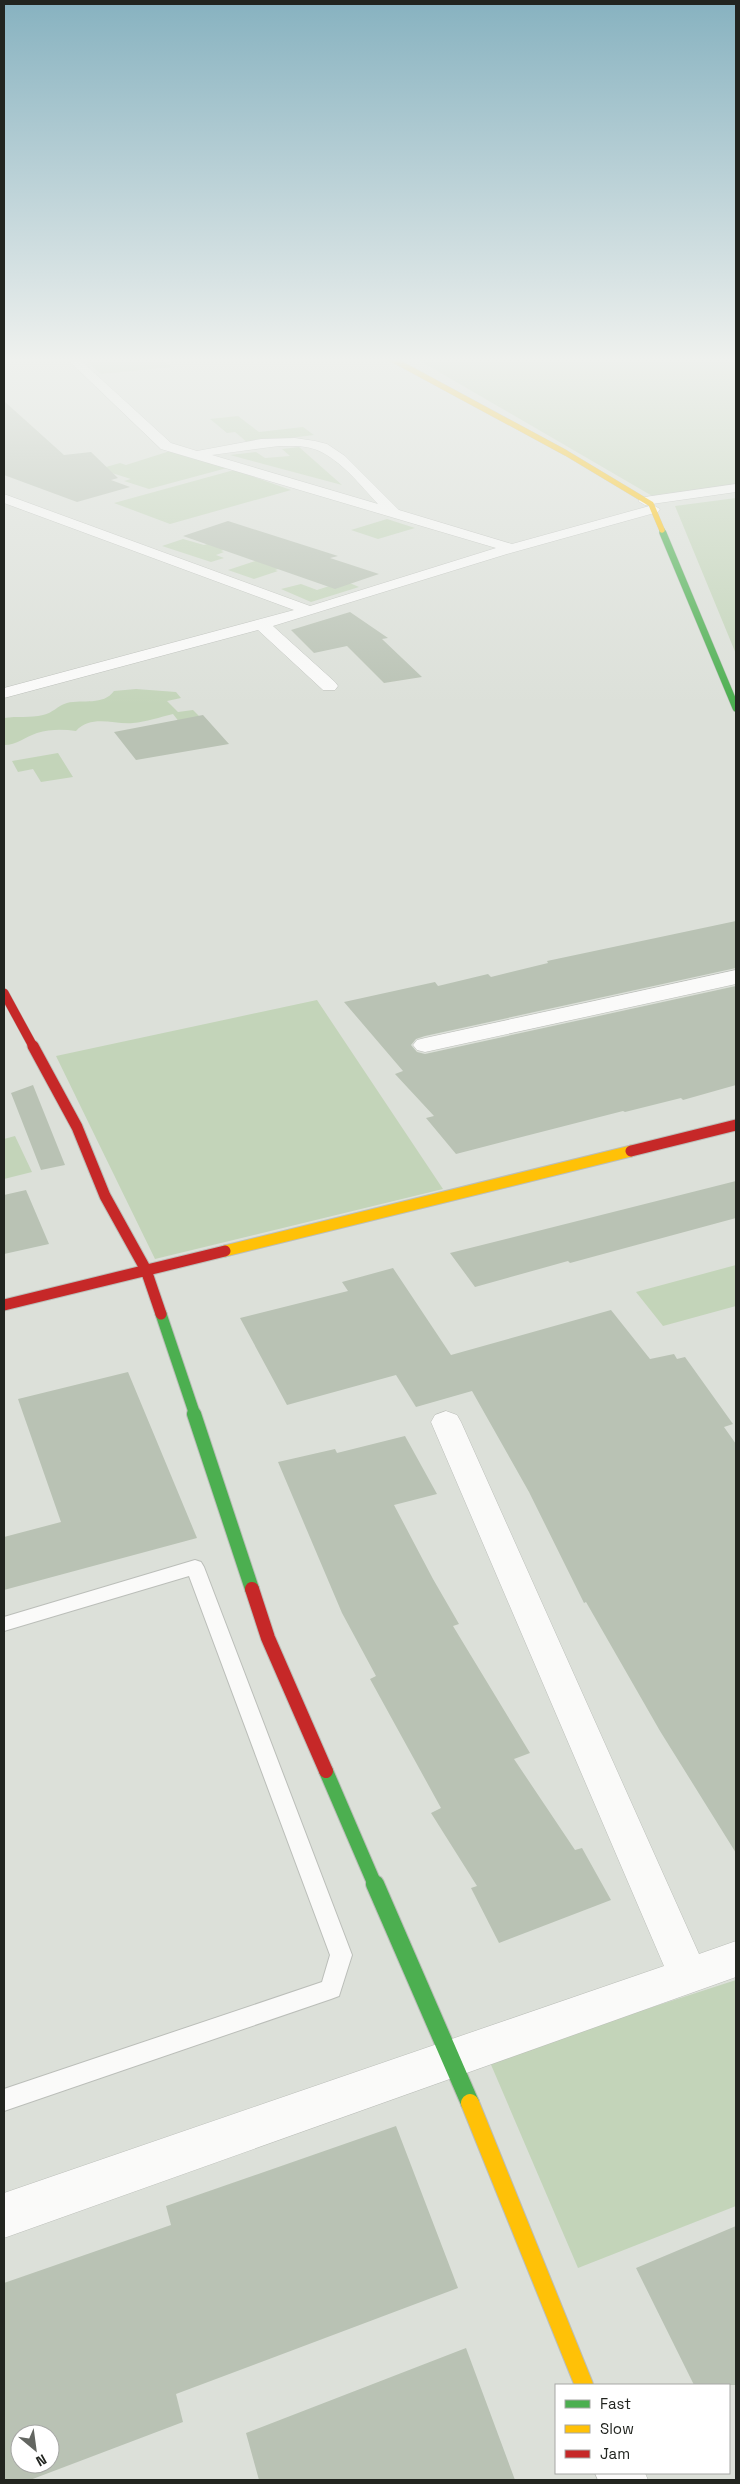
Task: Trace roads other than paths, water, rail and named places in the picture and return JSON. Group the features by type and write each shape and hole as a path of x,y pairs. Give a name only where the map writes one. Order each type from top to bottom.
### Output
{"street":[{"path":"259,474 511,548"},
{"path":"356,474 396,514"},
{"path":"599,474 649,505 736,708"},
{"path":"4,693 310,611 649,505 736,488"},
{"path":"4,498 310,611"},
{"path":"262,624 329,686"},
{"path":"425,1045 736,977"},
{"path":"4,993 77,1127 105,1196 146,1270 268,1638 451,2057 584,2384"},
{"path":"4,1305 736,1125"},
{"path":"446,1422 688,1975"},
{"path":"4,2216 451,2057 736,1959"}],"lane":[{"path":"4,1624 195,1567 341,1955 331,1989 4,2100"}]}
